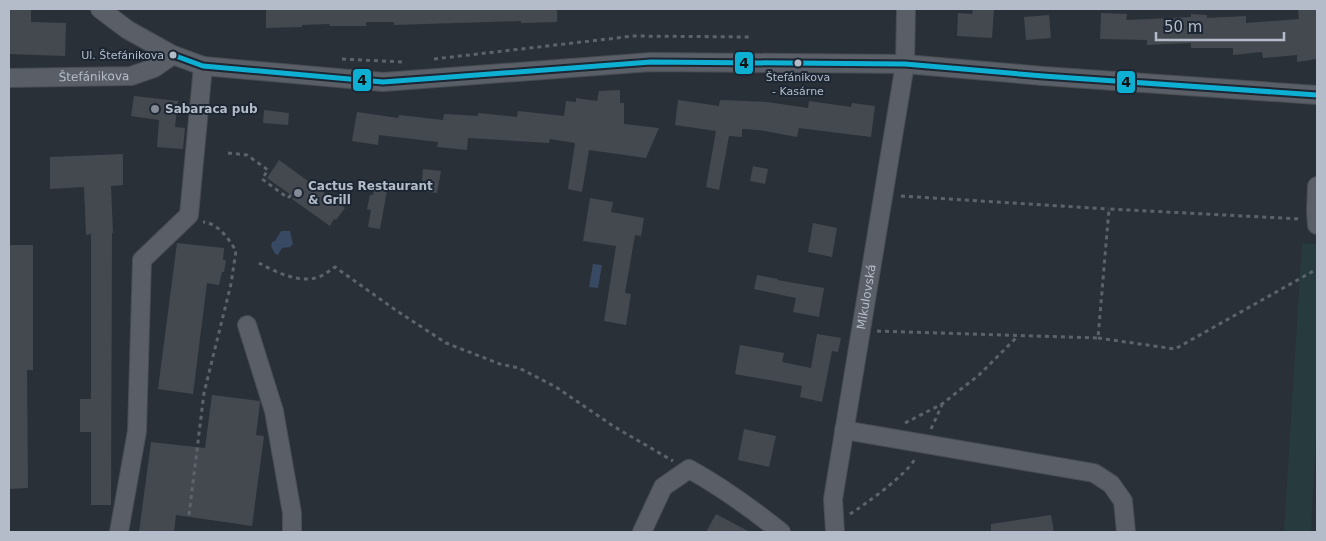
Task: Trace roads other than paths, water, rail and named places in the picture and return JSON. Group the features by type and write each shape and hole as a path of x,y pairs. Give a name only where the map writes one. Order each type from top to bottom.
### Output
{"street":[{"path":"100,9 128,30 173,55 203,66 383,82 651,62 905,64 1317,95"},
{"name":"Mikulovská","path":"835,532 833,499 905,64 906,9"},
{"name":"Štefánikova","path":"9,78 130,76 154,68 173,55"},
{"path":"118,532 137,431 142,260 189,215 203,66"},
{"path":"1317,186 1317,223"},
{"path":"248,325 274,411 292,513 292,532"},
{"path":"844,430 1094,473 1112,484 1123,500 1126,532"},
{"path":"642,532 663,487 689,469 711,481 782,532"}],"water":[{"path":"281,231 290,231 293,244 290,247 282,248 278,255 275,254 271,246"},
{"path":"593,264 602,265 598,288 589,287"}],"place":[{"name":"Ul. Štefánikova","path":"173,55"},
{"name":"Štefánikova - Kasárne","path":"798,63"},
{"name":"Sabaraca pub","path":"155,109"},
{"name":"Cactus Restaurant & Grill","path":"298,193"}]}
